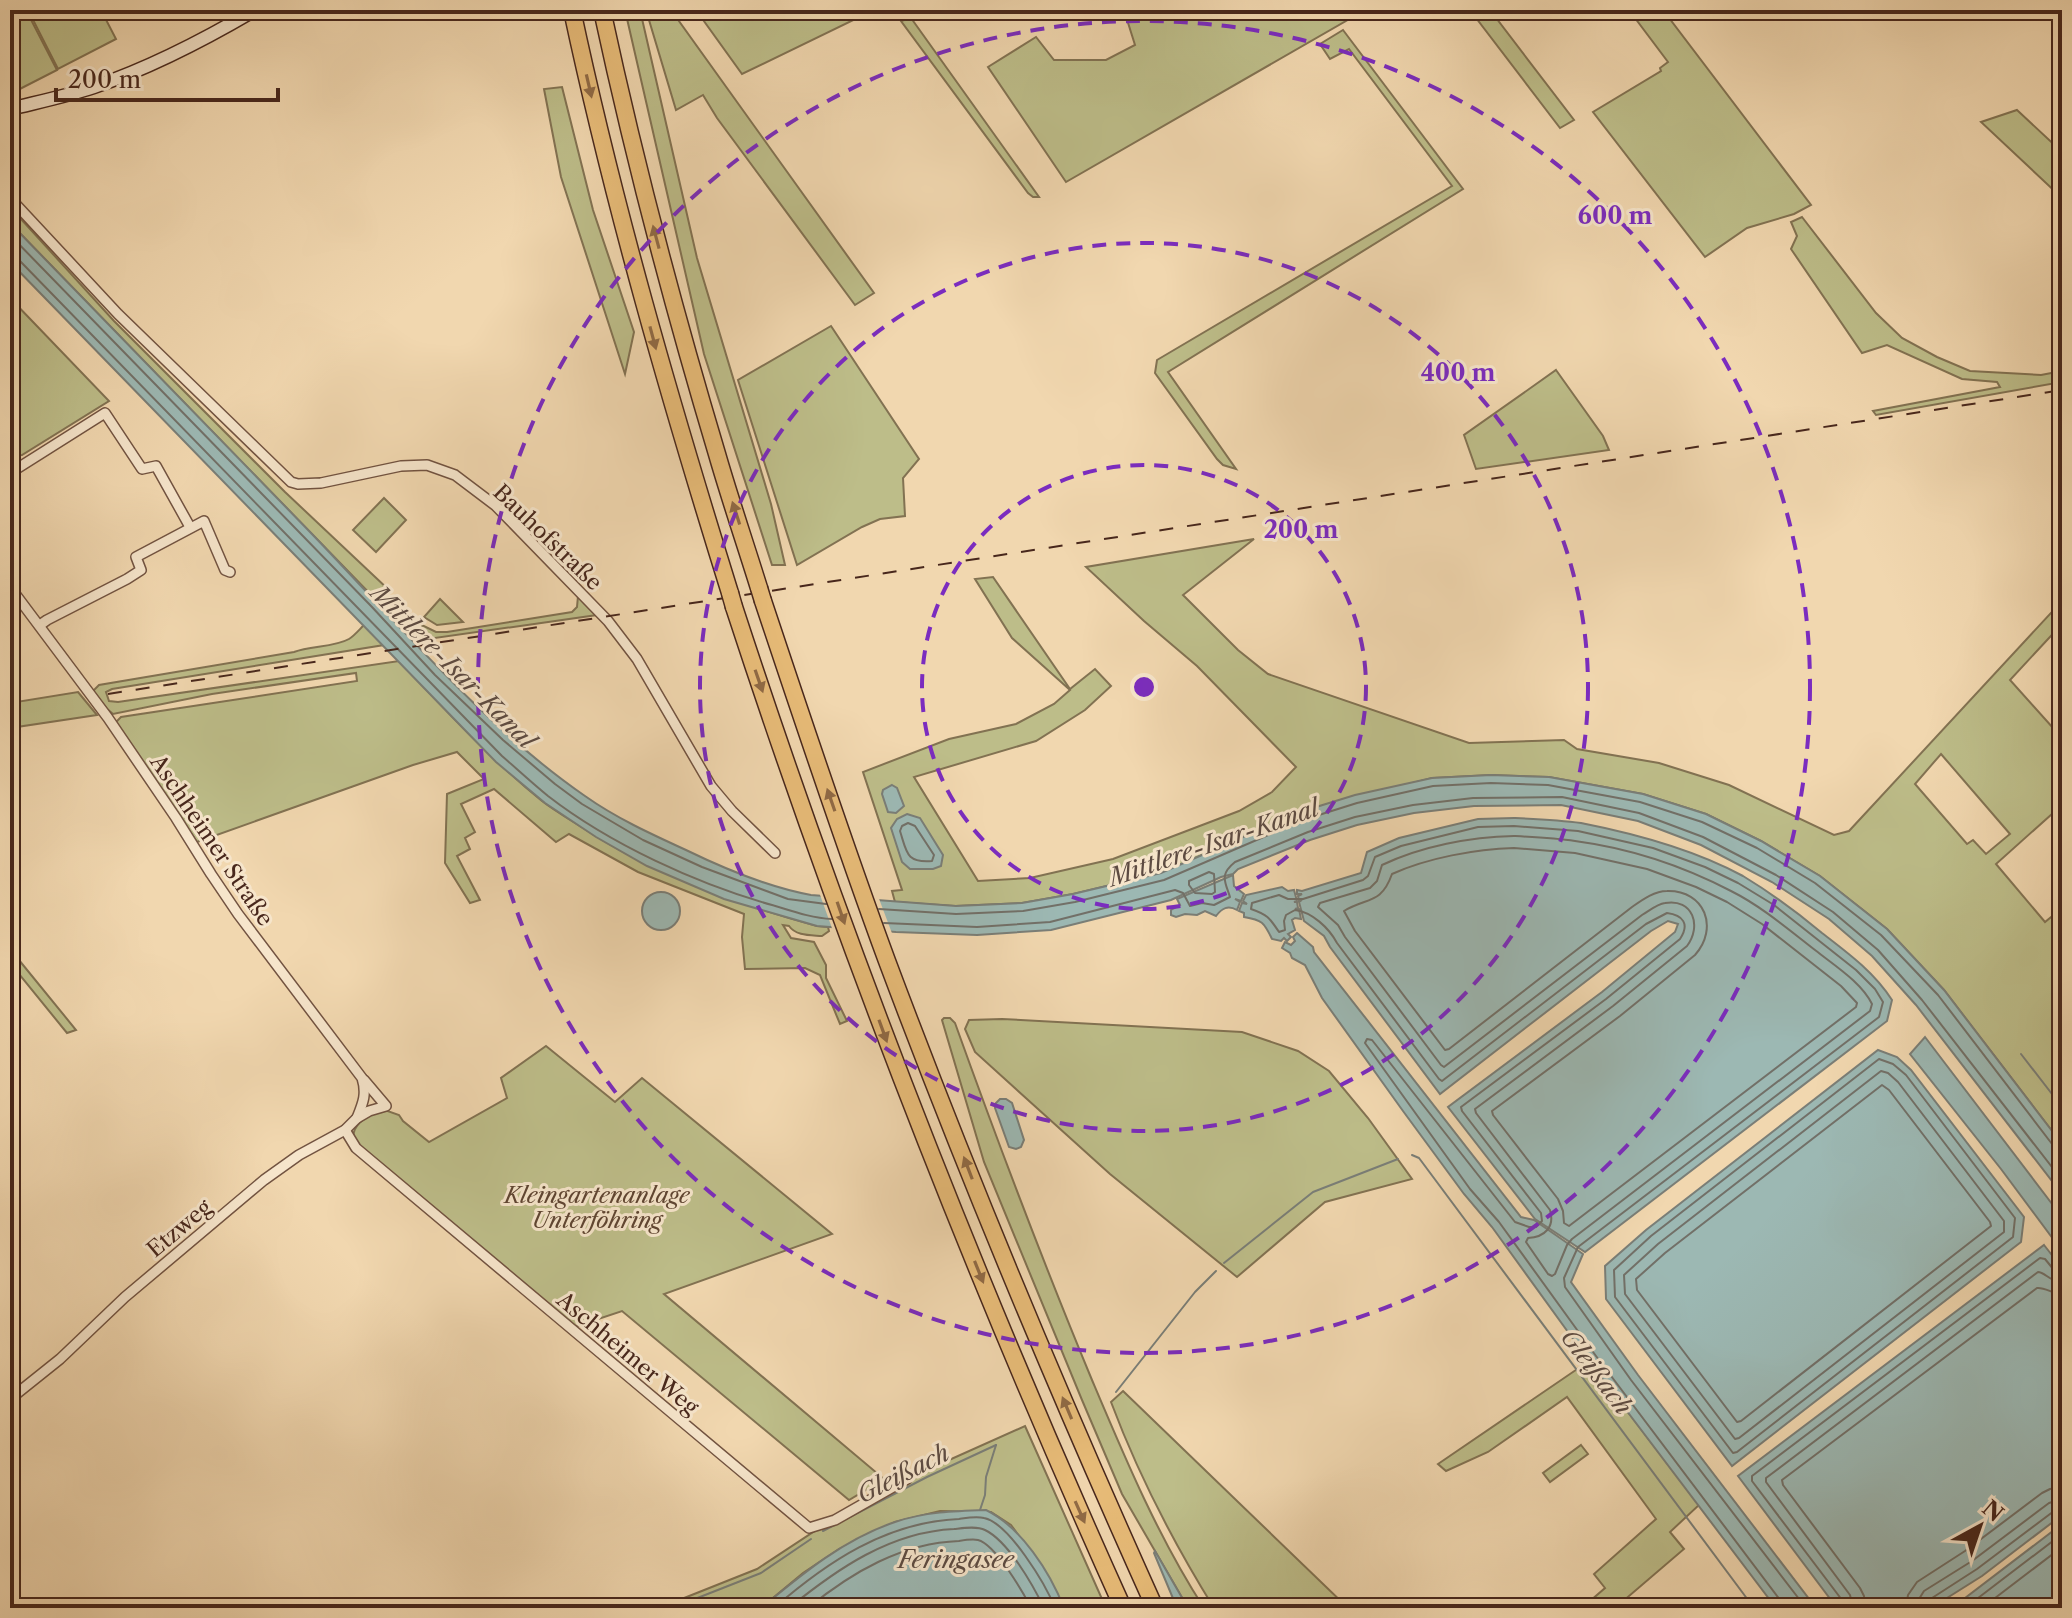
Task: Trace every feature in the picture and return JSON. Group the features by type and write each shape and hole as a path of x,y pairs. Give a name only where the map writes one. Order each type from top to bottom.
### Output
{"highway":[{"path":"572,10 630,255 685,450 732,600 856,958 927,1144 1062,1473 1123,1608"},
{"path":"602,10 653,226 717,456 761,595 887,960 985,1214 1155,1608"}],"main road":[{"path":"10,109 93,87 164,58 255,10"}],"street":[{"name":"Bauhofstraße","path":"10,198 118,314 291,482 321,483 401,466 427,465 455,475 496,506 608,621 637,659 711,786 775,853"},
{"path":"10,473 105,413 142,469 156,466 190,527"},
{"path":"40,625 127,579 141,570 136,557 204,521 225,570 230,572"},
{"name":"Aschheimer Straße","path":"10,587 108,718 238,914 386,1106"},
{"path":"357,1118 365,1099 366,1088 362,1078"},
{"name":"Etzweg","path":"10,1399 60,1359 136,1287 264,1180 299,1155 345,1130 357,1118 386,1106"},
{"name":"Aschheimer Weg","path":"345,1130 356,1148 809,1528 835,1520 907,1479"}],"green space":[{"path":"10,10 26,10 57,70 10,94"},
{"path":"28,10 101,10 116,39 58,69"},
{"path":"625,10 640,10 697,258 771,504 785,565 772,565 704,354"},
{"path":"646,10 671,10 874,293 855,305 703,95 676,110"},
{"path":"696,10 871,10 872,11 742,74"},
{"path":"1124,10 1365,10 1066,182 988,67 1036,37 1054,60 1106,60 1135,45"},
{"path":"1470,10 1490,10 1574,120 1560,128"},
{"path":"1629,10 1663,10 1811,205 1794,214 1747,228 1705,257 1593,112 1661,71 1660,68 1668,62"},
{"path":"911,18 1039,197 1028,193 901,21"},
{"path":"1343,30 1463,189 1168,372 1236,469 1223,465 1217,459 1155,373 1157,360 1452,186 1349,49 1330,59 1320,44"},
{"path":"562,87 593,210 634,332 625,374 561,177 544,89"},
{"path":"2017,110 2062,152 2062,198 1981,122"},
{"path":"10,207 114,321 285,492 390,591 378,602 10,223"},
{"path":"1802,217 1876,313 1902,338 1970,371 2041,375 2062,371 2062,382 1876,415 1873,411 2000,387 1997,382 1962,379 1887,345 1862,353 1791,249 1797,236 1791,222"},
{"path":"10,298 109,401 22,455 10,456"},
{"path":"831,326 919,459 903,478 905,516 880,519 862,527 797,565 738,380"},
{"path":"1556,370 1603,436 1609,450 1476,469 1464,435"},
{"path":"384,498 406,520 376,552 353,530"},
{"path":"1254,539 1183,595 1238,650 1268,674 1469,743 1564,740 1577,749 1659,763 1729,785 1834,835 1849,831 2062,601 2062,624 2010,680 2062,738 2062,805 1996,864 2045,922 2062,908 2062,1144 1944,990 1887,929 1820,876 1761,841 1706,814 1643,794 1549,777 1491,775 1432,778 1300,812 1161,873 1073,894 1022,903 955,906 895,902 892,891 902,890 863,772 949,739 1016,724 1054,704 1070,690 1012,638 975,579 993,577 1070,689 1095,669 1111,686 1085,710 1036,741 914,777 978,881 1030,878 1113,859 1239,811 1272,792 1296,767 1197,666 1086,567","holes":["1941,754 2010,834 1986,854 1973,840 1967,844 1915,784"]},
{"path":"395,596 415,619 417,630 424,640 414,641 383,607"},
{"path":"578,596 597,615 428,639 422,628 422,625 436,632 447,632 572,612 577,607"},
{"path":"440,599 463,622 437,625 424,617"},
{"path":"364,625 384,645 106,692 109,701 118,702 399,661 504,768 542,801 610,845 667,874 725,897 828,927 829,931 822,936 799,933 783,925 791,938 814,942 826,965 826,978 847,1021 840,1024 820,975 805,968 745,969 742,937 744,914 638,872 569,834 556,842 494,789 461,804 475,832 465,838 470,849 457,856 480,900 470,903 445,863 447,794 484,779 457,752 197,842 116,722 121,717 357,681 356,673 212,694 113,714 93,691 99,685 337,644 351,638"},
{"path":"78,692 97,715 10,728 10,703"},
{"path":"10,949 76,1030 67,1033 10,963"},
{"path":"950,1018 955,1023 1038,1247 1117,1439 1157,1525 1204,1608 1188,1608 1122,1494 984,1162 942,1020"},
{"path":"1002,1019 1242,1032 1298,1051 1329,1071 1412,1179 1325,1202 1237,1277 1110,1174 975,1052 965,1029 969,1020"},
{"name":"Kleingartenanlage Unterföhring","path":"546,1046 615,1102 642,1078 832,1234 664,1294 884,1479 849,1500 622,1311 574,1327 354,1143 357,1126 382,1109 399,1115 429,1142 507,1098 501,1078"},
{"path":"1589,1361 1699,1505 1670,1532 1684,1549 1615,1608 1583,1607 1605,1588 1594,1574 1656,1519 1567,1397 1488,1452 1446,1471 1438,1464"},
{"path":"1123,1391 1348,1608 1214,1608 1157,1507 1121,1429 1111,1402"},
{"path":"1025,1426 1106,1608 1064,1608 1041,1566 1011,1525 991,1512 940,1511 895,1522 839,1549 803,1573 761,1608 659,1608 757,1569 839,1515 929,1469"},
{"path":"1581,1445 1588,1454 1550,1482 1543,1473"}],"water":[{"path":"10,223 475,705 547,768 585,796 621,819 660,838 731,870 795,892 956,906 1022,903 1161,873 1300,812 1355,795 1432,778 1491,775 1549,777 1643,794 1706,814 1761,841 1820,876 1887,929 1944,990 2062,1144 2062,1194 1916,1005 1872,956 1829,919 1772,882 1701,845 1638,821 1561,805 1474,806 1414,813 1357,825 1310,840 1171,900 1051,930 977,935 817,926 724,899 647,866 545,803 496,762 10,262"},
{"path":"892,785 897,788 904,806 896,813 888,812 882,794"},
{"path":"907,814 920,818 943,855 941,866 910,869 902,862 891,828 897,819"},
{"path":"1478,819 1581,823 1623,832 1685,850 1724,866 1774,896 1841,948 1869,972 1892,1000 1887,1021 1585,1252 1535,1219 1448,1107 1602,992 1675,932 1678,924 1668,921 1651,931 1440,1094 1324,936 1304,921 1299,902 1302,900 1299,901 1298,896 1302,894 1297,894 1297,890 1361,873 1367,852 1399,838"},
{"path":"1233,875 1234,886 1244,894 1241,901 1235,899 1240,902 1237,910 1225,908 1216,916 1205,911 1197,915 1171,915 1171,910 1180,905 1177,899"},
{"path":"1282,887 1288,891 1294,890 1297,901 1294,902 1297,902 1298,908 1295,909 1299,909 1301,919 1292,920 1295,930 1288,934 1291,937 1287,941 1284,938 1281,941 1272,939 1262,923 1244,917 1244,913 1239,911 1242,903 1247,904 1243,901 1246,895"},
{"path":"661,892 674,898 680,911 674,924 661,930 648,924 642,911 648,898"},
{"path":"1297,933 1313,947 1521,1217 1534,1220 1583,1254 1571,1282 1816,1608 1776,1608 1403,1111 1322,998 1305,965 1282,948 1285,942 1291,945 1295,941 1293,937"},
{"path":"1925,1037 2062,1217 2062,1251 1910,1054"},
{"path":"1878,1050 1897,1057 1911,1070 2024,1217 2021,1242 1732,1466 1606,1299 1605,1266 1646,1230"},
{"path":"1000,1099 1012,1103 1024,1140 1021,1147 1016,1149 1009,1147 995,1108"},
{"path":"2044,1245 2062,1268 2062,1515 1982,1576 1931,1608 1837,1608 1738,1476"},
{"name":"Feringasee","path":"986,1510 1011,1527 1033,1552 1064,1608 761,1608 824,1559 876,1529 928,1514"},
{"path":"2062,1524 2062,1608 1952,1608"},
{"path":"1155,1551 1188,1608 1177,1608"}],"pier":[{"path":"819,892 878,896 893,936 833,931"}],"waterway":[{"path":"2021,1054 2062,1107"},
{"name":"Gleißach","path":"1412,1155 1419,1158 1754,1608"},
{"name":"Gleißach","path":"1224,1263 1313,1192 1398,1159"},
{"name":"Gleißach","path":"1116,1392 1195,1292 1216,1271"},
{"path":"980,1510 996,1445"},
{"name":"Gleißach","path":"823,1531 996,1445"},
{"name":"Gleißach","path":"672,1608 761,1573 811,1539"}],"railway":[{"path":"108,694 2062,390"}],"water label":[{"name":"Mittlere-Isar-Kanal","path":"453,667"},
{"name":"Mittlere-Isar-Kanal","path":"1214,843"}]}
